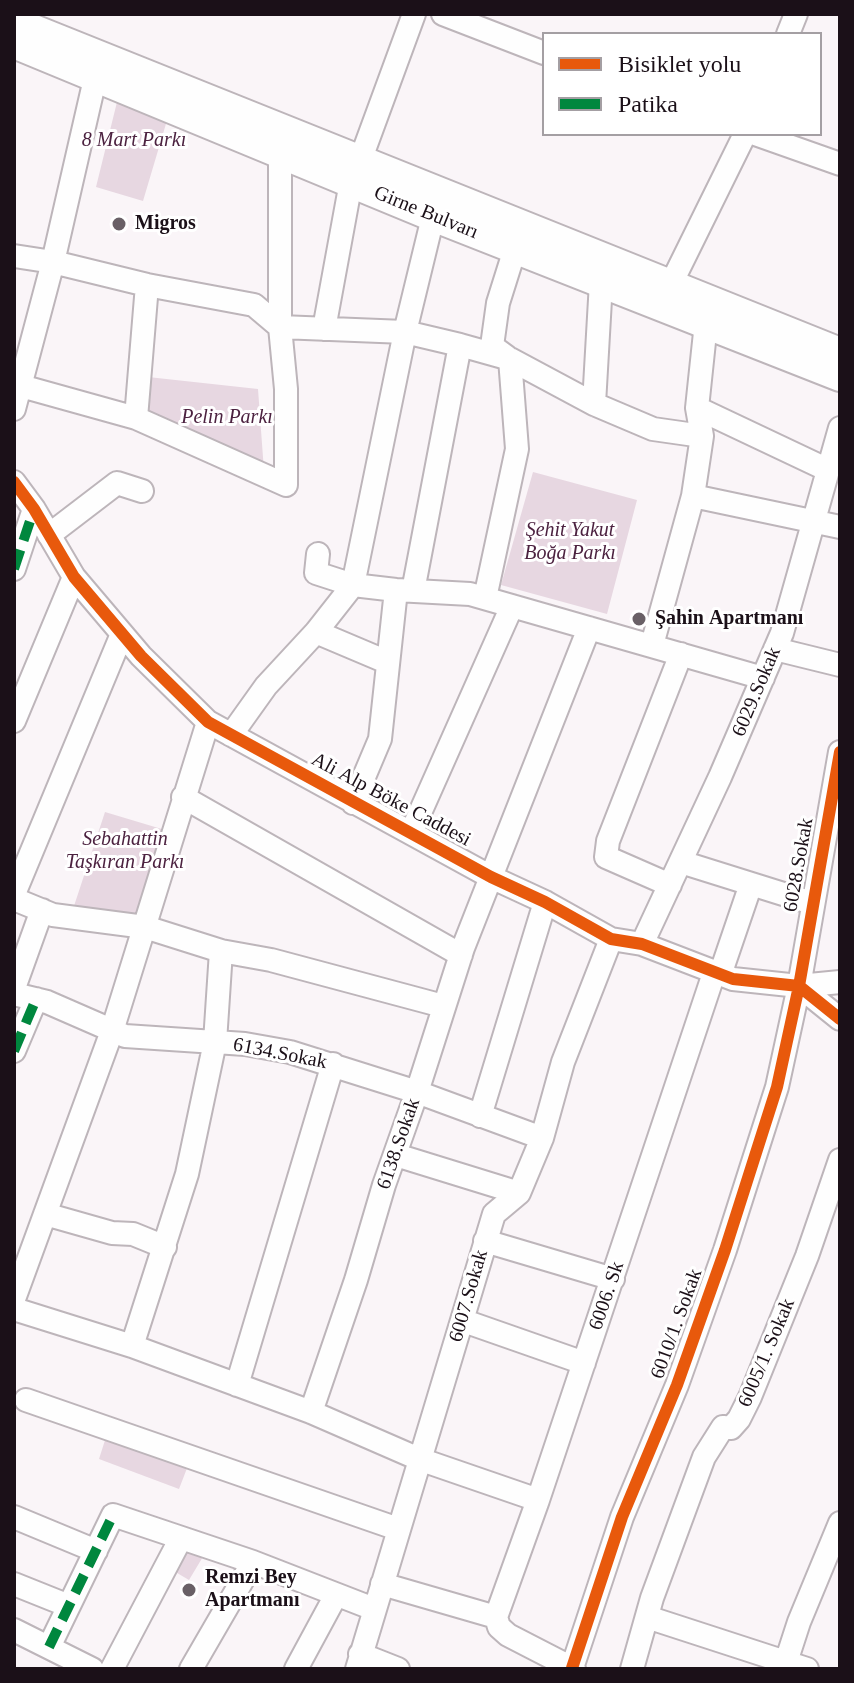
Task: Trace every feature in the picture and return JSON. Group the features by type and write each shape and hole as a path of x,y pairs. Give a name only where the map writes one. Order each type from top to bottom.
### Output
{"main road":[{"name":"Girne Bulvarı","path":"14,21 355,172 433,217 840,377"},
{"name":"Girne Bulvarı","path":"14,44 280,155 355,172 552,237 840,352"},
{"path":"515,249 552,237"}],"street":[{"path":"324,329 355,172 414,14"},
{"path":"443,14 542,52"},
{"path":"14,409 53,262 95,79"},
{"path":"671,284 744,136"},
{"path":"761,136 840,164"},
{"path":"21,386 136,418 286,485 286,389 280,327 280,155"},
{"path":"231,735 266,686 316,632 353,585 405,332 433,217"},
{"path":"515,249 498,303 492,346 510,359 594,404 653,429 702,436"},
{"path":"14,256 254,305 280,327 405,332 510,359"},
{"path":"594,404 601,282"},
{"path":"136,418 147,285"},
{"path":"652,645 693,496 702,436 697,408 706,323"},
{"path":"353,803 380,739 387,662 460,345"},
{"path":"485,598 517,449 510,359"},
{"path":"697,408 828,470"},
{"name":"6029.Sokak","path":"642,944 782,633 840,428"},
{"name":"Ali Alp Böke Caddesi","path":"14,482 34,509 74,577 141,656 208,722 353,803 611,939 642,944 733,979 799,986 840,982"},
{"path":"49,535 117,483 142,491"},
{"path":"693,496 840,527"},
{"path":"15,560 34,509"},
{"path":"318,554 316,573 353,585 470,594 763,678"},
{"path":"14,721 74,577"},
{"path":"411,833 512,606"},
{"name":"6138.Sokak","path":"311,1412 461,955 589,628"},
{"path":"316,632 387,662"},
{"path":"122,634 14,896 42,910 72,918 145,927 221,951 271,960 443,1006"},
{"path":"775,649 840,665"},
{"path":"670,885 606,857 608,841 681,654"},
{"path":"14,1299 112,1031 208,722"},
{"name":"6028.Sokak","path":"799,986 840,752"},
{"path":"183,797 461,955"},
{"path":"681,862 812,903"},
{"name":"6006. Sk","path":"496,1617 717,974 751,884"},
{"path":"480,1116 545,902"},
{"path":"14,1051 21,994 42,910"},
{"name":"6007.Sokak","path":"358,1662 494,1214 519,1193 542,1138 563,1062 611,939"},
{"path":"132,1346 187,1174 215,1042 221,951"},
{"path":"799,986 840,1019"},
{"name":"6010/1. Sokak","path":"573,1669 622,1517 677,1385 725,1250 777,1087 799,986"},
{"name":"6134.Sokak","path":"21,994 125,1036 245,1044 290,1052 417,1092 542,1138"},
{"path":"237,1385 333,1064"},
{"path":"396,1155 519,1193"},
{"name":"6005/1. Sokak","path":"632,1669 647,1617 704,1457 723,1427 731,1428 739,1419 750,1397 807,1256 840,1160"},
{"path":"45,1214 112,1233 133,1234 165,1247"},
{"path":"485,1241 613,1279"},
{"path":"14,1309 132,1346 311,1412 419,1459 538,1500"},
{"path":"464,1321 584,1363"},
{"path":"26,1400 398,1529"},
{"path":"49,1647 113,1515 253,1562 374,1609"},
{"path":"14,1517 96,1551"},
{"path":"647,1617 797,1665 799,1622 840,1523"},
{"path":"112,1669 181,1538"},
{"path":"191,1669 253,1562"},
{"path":"14,1584 69,1606"},
{"path":"382,1584 496,1617 499,1627 508,1635 573,1669"},
{"path":"296,1669 336,1595"},
{"path":"14,1630 92,1669"},
{"path":"358,1662 398,1669"}],"green space":[{"name":"8 Mart Parkı","path":"118,98 168,117 143,201 96,187"},
{"name":"Pelin Parkı","path":"148,377 258,389 264,471 141,414"},
{"name":"Şehit Yakut Boğa Parkı","path":"533,472 637,500 607,614 501,585"},
{"name":"Sebahattin Taşkıran Parkı","path":"105,812 165,830 135,915 73,909"},
{"path":"107,1434 189,1463 179,1489 99,1459"},
{"path":"185,1548 204,1555 189,1580 172,1570"}],"marked path":[{"path":"14,569 34,509"},
{"path":"14,1051 36,999"},
{"path":"49,1647 113,1515"}],"cycle path":[{"path":"14,482 34,509 74,577 141,656 208,722 611,939 642,944 733,979 799,986 840,1019"},
{"path":"572,1668 622,1517 677,1385 725,1250 777,1087 799,986 840,752"}],"place":[{"name":"Migros","path":"119,224"},
{"name":"Şahin Apartmanı","path":"639,619"},
{"name":"Remzi Bey Apartmanı","path":"189,1590"}]}
